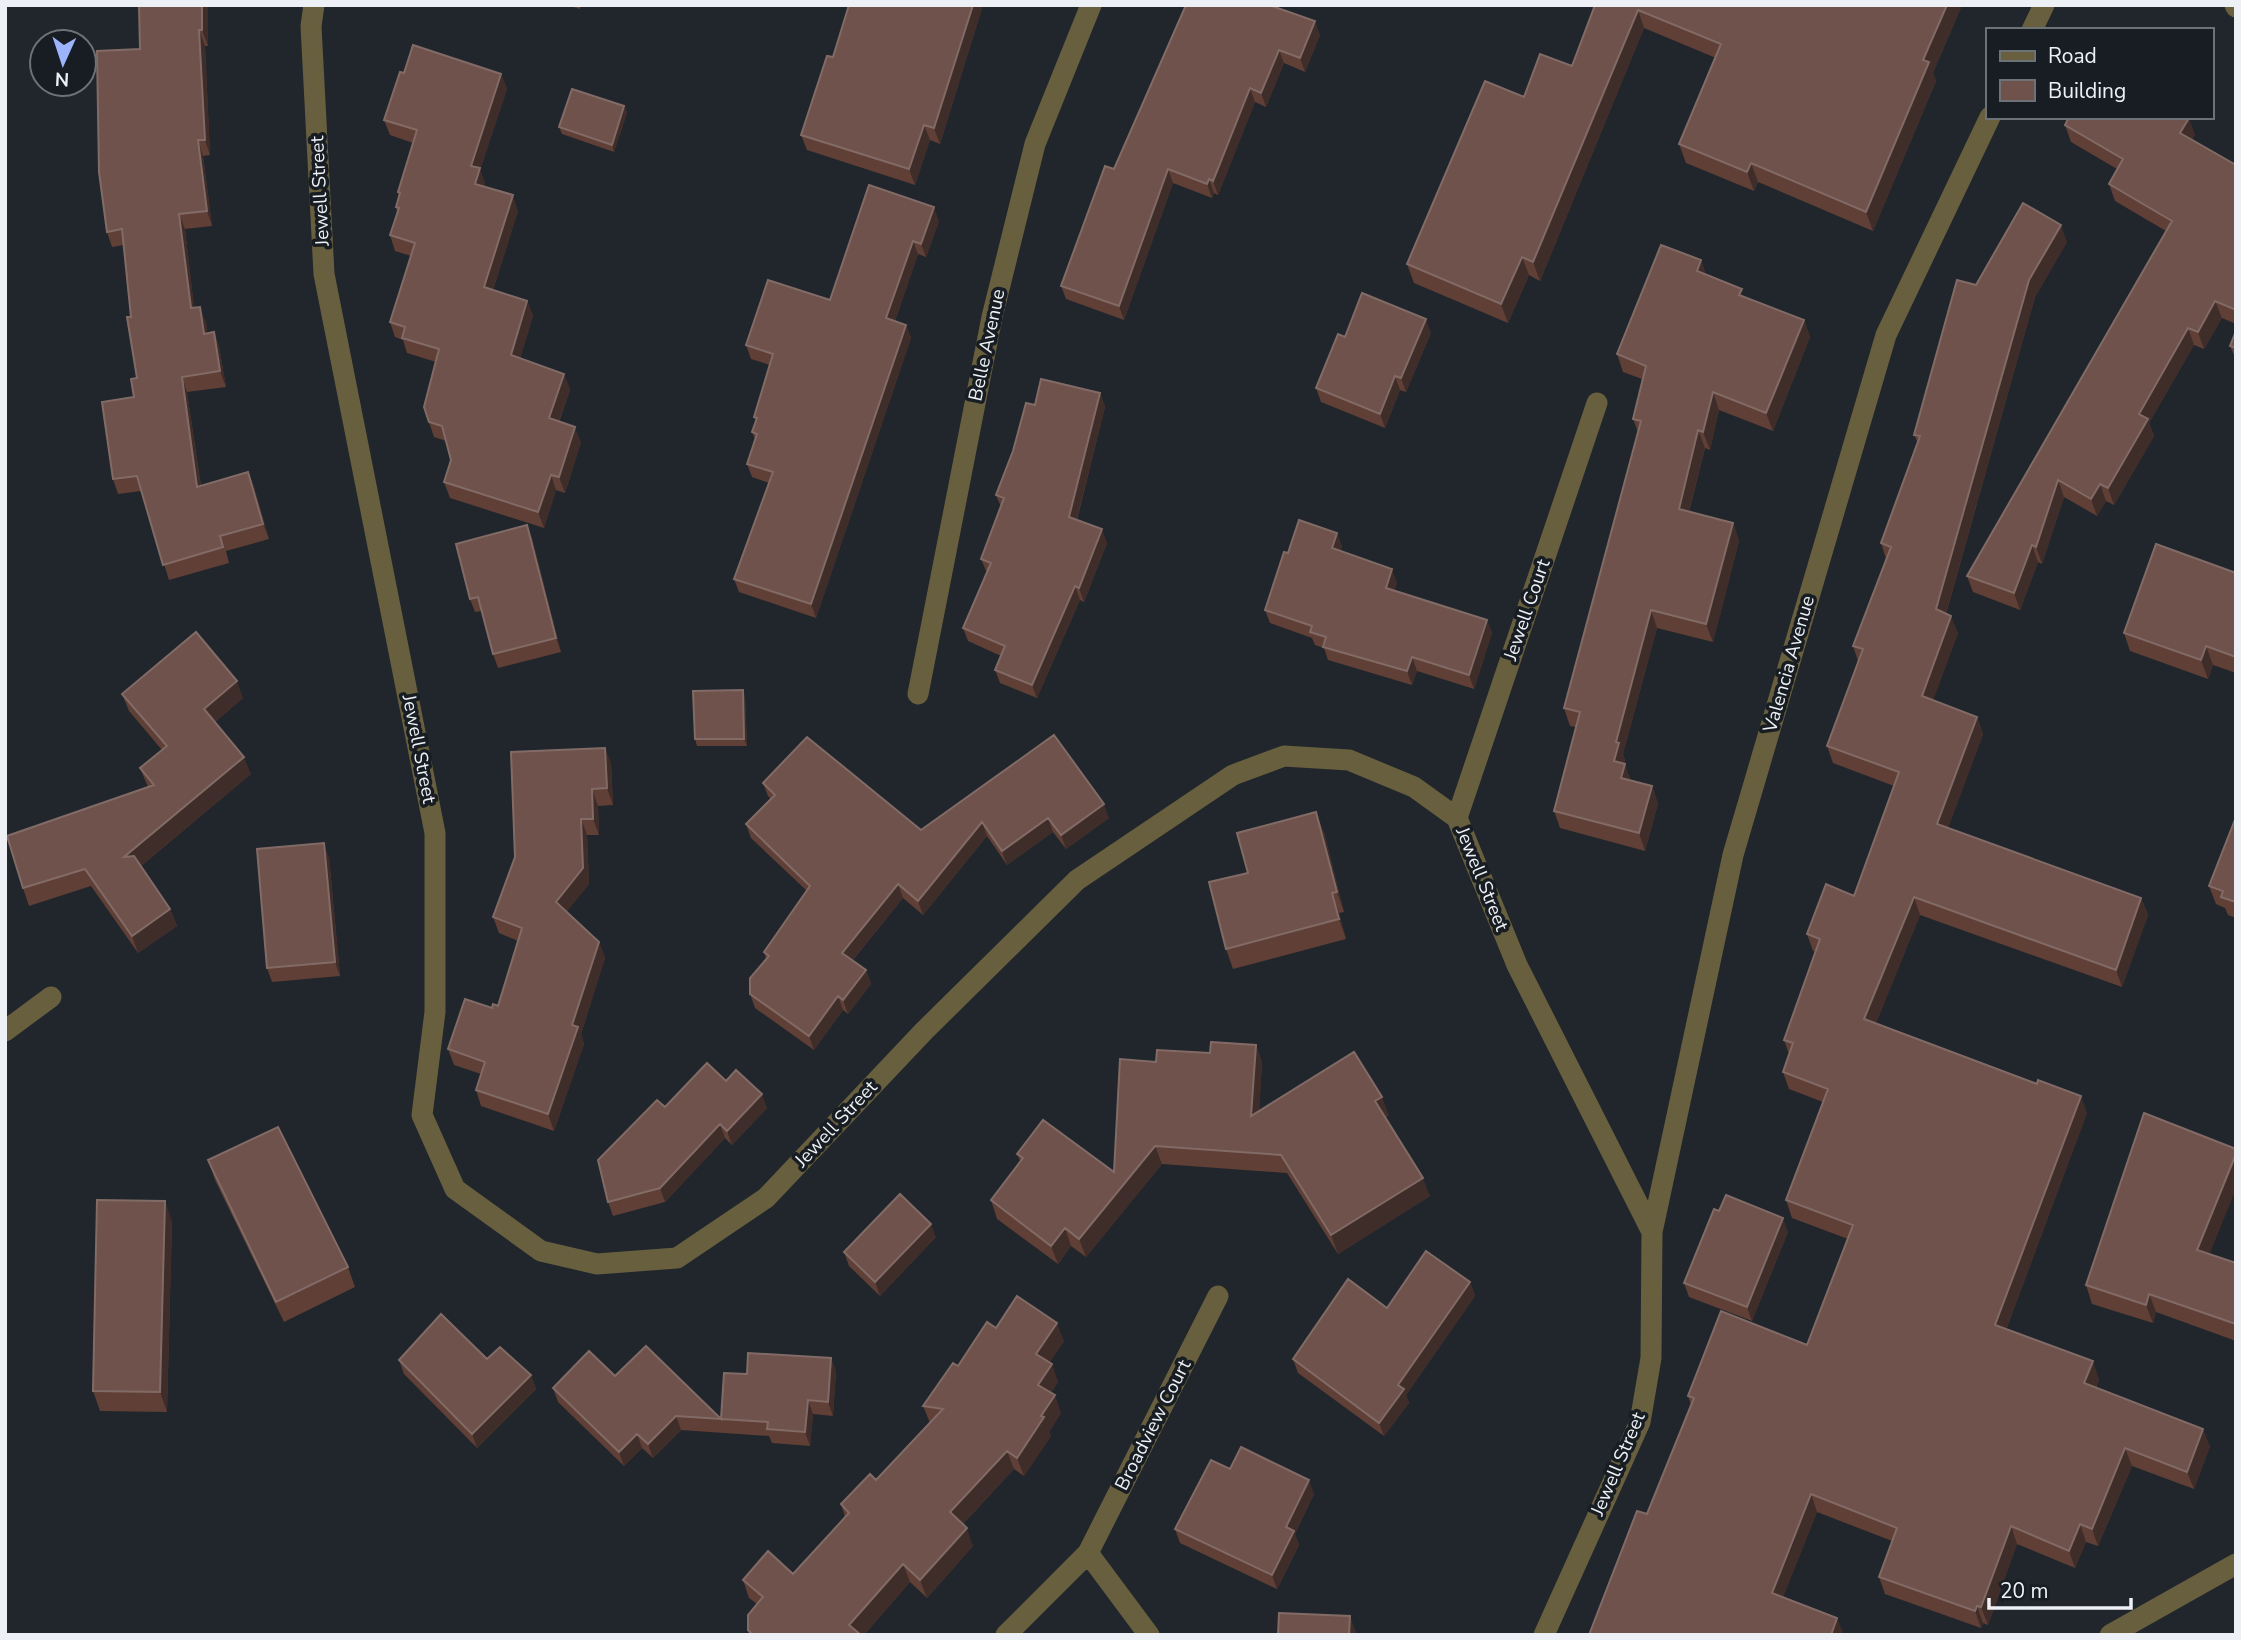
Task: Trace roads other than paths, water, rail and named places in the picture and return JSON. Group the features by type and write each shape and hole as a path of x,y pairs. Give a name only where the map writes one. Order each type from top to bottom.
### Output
{"street":[{"name":"Jewell Street","path":"314,5 311,26 324,274 435,833 435,1012 422,1115 455,1189 541,1251 597,1264 677,1258 766,1198 924,1031 1077,880 1233,775 1284,756 1349,760 1415,787 1457,818 1517,965 1652,1232 1651,1358 1640,1422 1544,1635"},
{"name":"Belle Avenue","path":"918,694 992,317 1035,144 1091,5"},
{"path":"2033,28 2044,5"},
{"name":"Valencia Avenue","path":"1652,1232 1733,855 1886,335 1989,119"},
{"name":"Jewell Court","path":"1457,818 1597,403"},
{"path":"5,1031 51,997"},
{"name":"Broadview Court","path":"1006,1635 1088,1553 1218,1296"},
{"path":"1088,1553 1149,1635"},
{"path":"2110,1635 2236,1564"}]}
